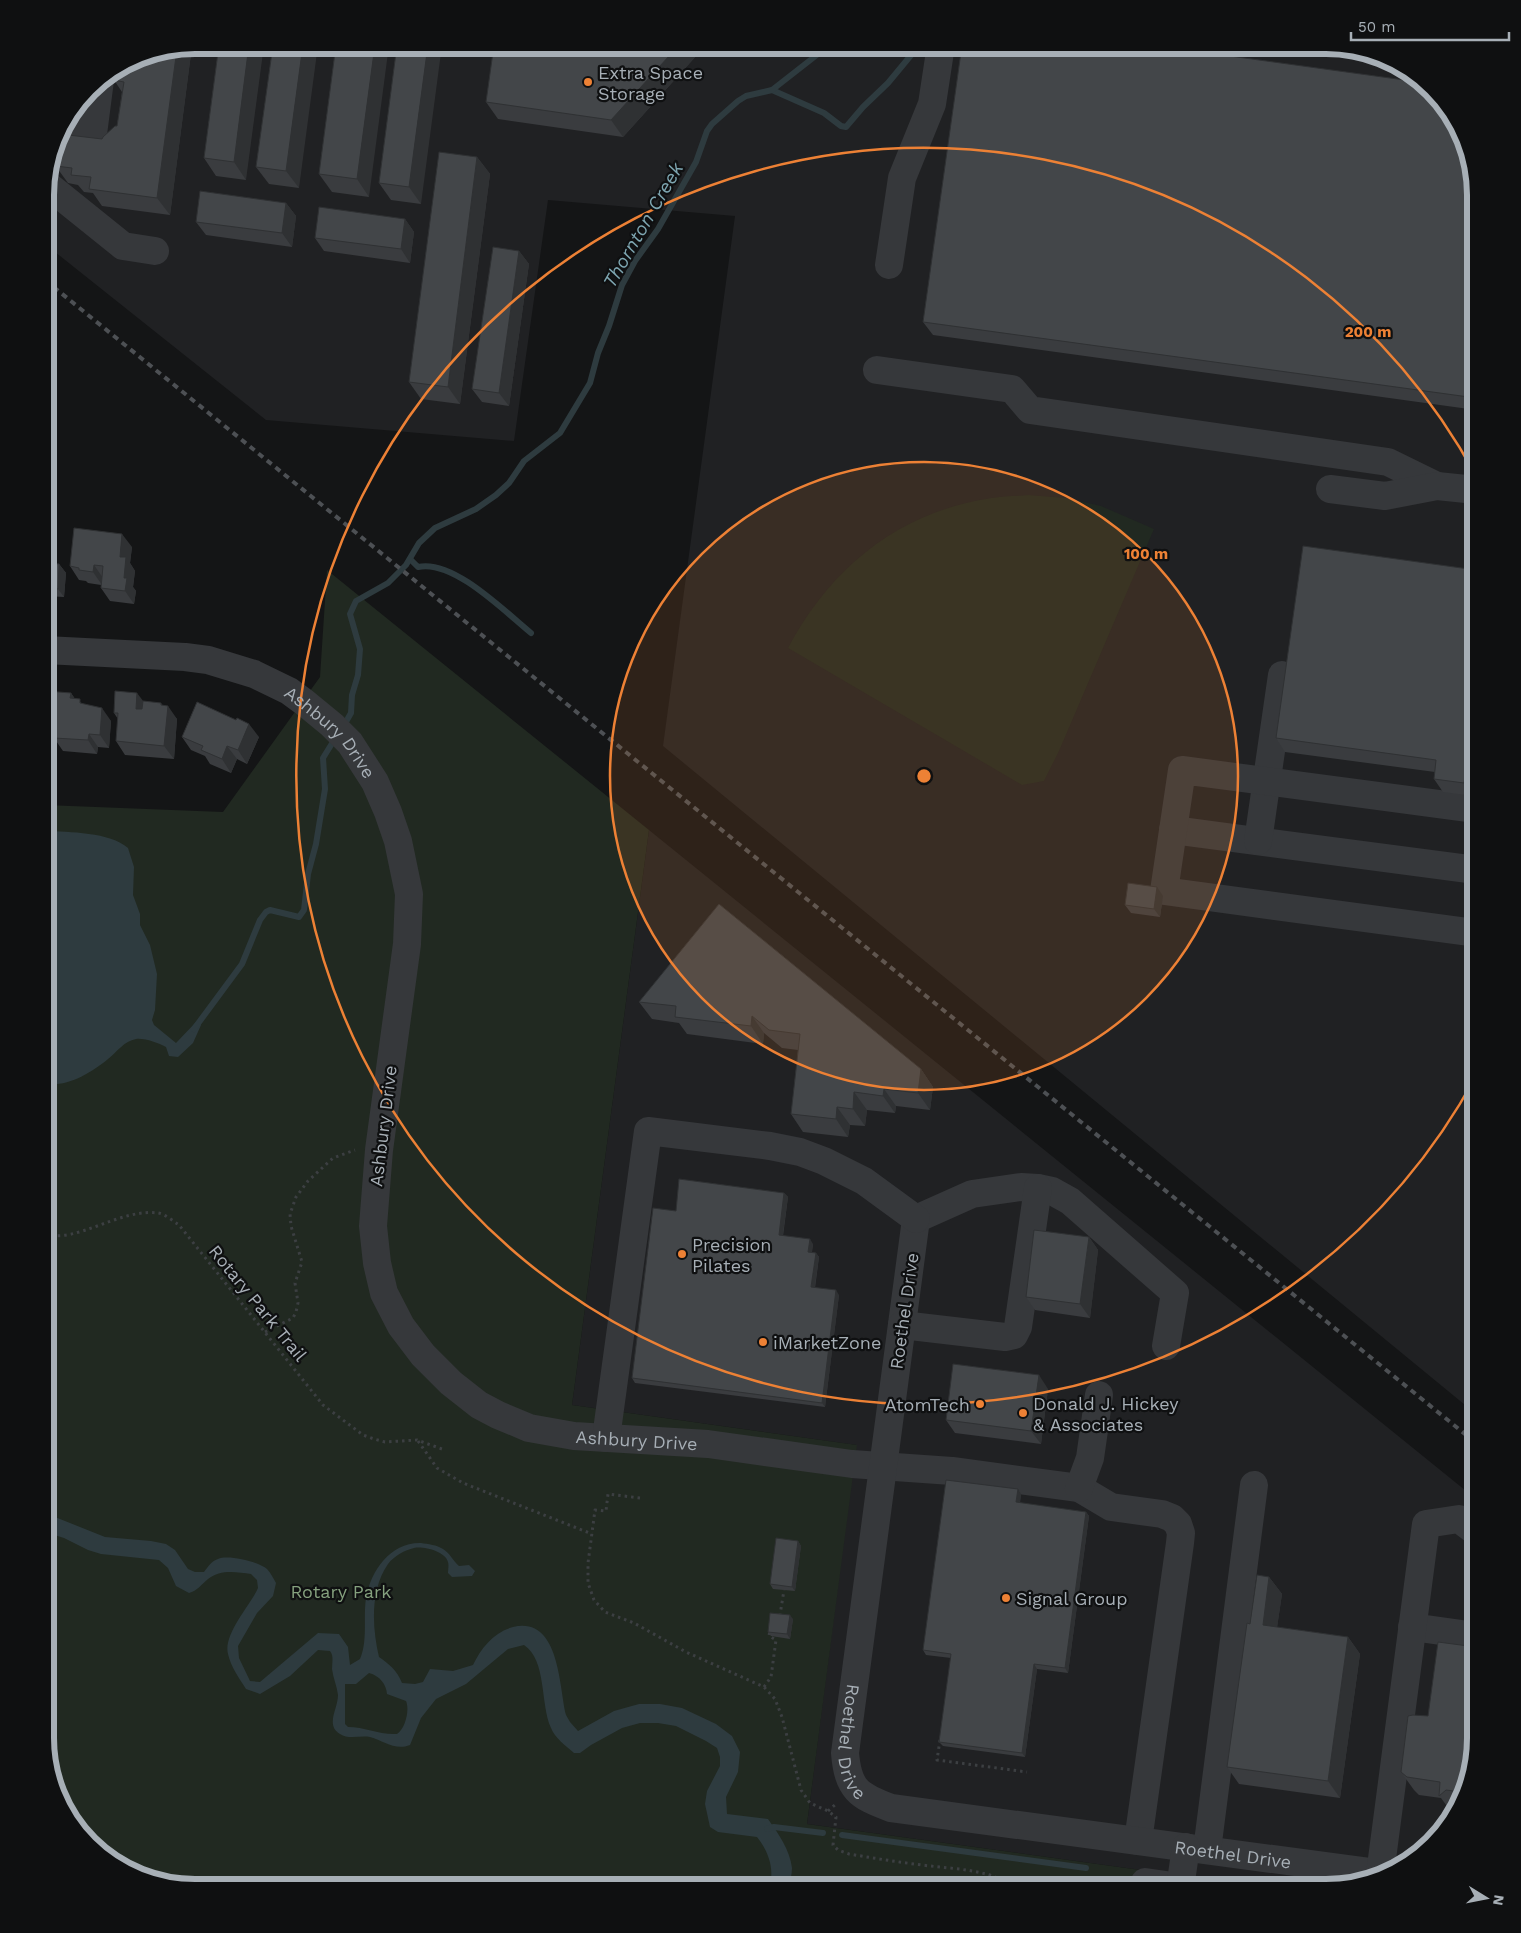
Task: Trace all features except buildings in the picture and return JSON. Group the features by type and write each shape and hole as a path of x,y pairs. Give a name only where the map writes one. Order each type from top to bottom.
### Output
{"street":[{"path":"889,265 902,178 932,104 940,54"},
{"path":"70,131 93,134 98,92"},
{"path":"54,190 123,246 156,251"},
{"path":"877,370 1012,389 1030,410 1388,462 1437,486"},
{"path":"1330,489 1385,496 1437,486 1467,489"},
{"name":"Ashbury Drive","path":"54,650 185,657 225,664 254,674 289,691 341,734 375,782 398,841 409,894 407,944 379,1150 373,1226 377,1263 384,1292 401,1326 423,1355 451,1383 479,1405 529,1428 574,1436 708,1444 883,1467 952,1471 1079,1488"},
{"path":"1258,841 1282,675"},
{"path":"1467,808 1182,770 1164,891 1467,933"},
{"path":"1173,830 1467,869"},
{"path":"606,1438 648,1131 770,1146 800,1152 824,1161 864,1181 916,1219 972,1194 1021,1187 1052,1191 1070,1202 1174,1293 1166,1346"},
{"path":"902,1324 1005,1338 1014,1335 1018,1327 1038,1188"},
{"name":"Roethel Drive","path":"916,1219 845,1753 847,1772 854,1788 871,1800 891,1808 1368,1872"},
{"path":"1099,1395 1090,1458 1079,1488 1111,1506 1162,1514 1172,1518 1178,1524 1181,1533 1138,1841"},
{"path":"1184,1879 1196,1848 1254,1485"},
{"path":"1383,1867 1426,1524 1459,1519 1467,1525"},
{"path":"1412,1627 1467,1635"}],"path":[{"path":"265,1332 292,1318 296,1312 298,1303 296,1283 302,1262 291,1226 290,1214 296,1197 308,1181 333,1158 361,1148"},
{"name":"Rotary Park Trail","path":"54,1236 66,1237 123,1217 160,1213 179,1224 323,1405 363,1435 385,1442 417,1440 442,1448"},
{"path":"417,1440 437,1468 463,1483 592,1534"},
{"path":"640,1498 608,1494 606,1511 595,1510 588,1563 588,1583 594,1600 605,1612 634,1623 686,1652 764,1687 774,1699 782,1717 801,1790 810,1803 836,1817 834,1848 848,1854 982,1872 1003,1879"},
{"path":"772,1616 780,1615 784,1590"},
{"path":"764,1687 771,1677 776,1640 769,1636 771,1621"},
{"path":"942,1730 937,1760 1027,1772"}],"shaded area":[{"path":"195,54 1335,54 1353,56 1380,65 1397,73 1419,89 1432,102 1453,133 1462,159 1467,195 1467,1407 663,746 735,216 548,200 514,441 266,420 54,251 55,177 65,141 73,124 95,95 109,83 133,68 168,56"},
{"path":"649,830 1467,1492 1467,1738 1465,1765 1453,1800 1432,1831 1419,1844 1388,1865 1362,1874 1326,1879 1191,1879 1191,1877 807,1824 856,1445 572,1405"},
{"path":"54,832 100,836 111,839 128,848 134,867 133,895 140,914 140,925 150,945 157,974 155,1010 152,1020 154,1025 176,1043 197,1021 201,1025 193,1043 178,1057 169,1056 166,1047 159,1044 136,1039 124,1044 87,1074 54,1084"},
{"path":"54,1517 105,1537 166,1544 175,1550 188,1569 195,1572 204,1572 213,1561 229,1557 263,1566 276,1583 273,1596 257,1613 238,1646 239,1658 250,1681 260,1682 318,1633 339,1634 348,1647 350,1665 360,1659 365,1637 366,1598 372,1577 378,1568 384,1560 400,1547 421,1543 441,1548 459,1566 469,1565 475,1571 472,1576 452,1577 448,1573 448,1562 443,1555 433,1550 418,1548 403,1552 390,1561 378,1585 375,1597 374,1621 379,1657 398,1674 402,1683 415,1684 423,1682 430,1669 453,1671 473,1665 484,1647 506,1629 528,1626 540,1632 549,1643 554,1656 559,1672 566,1715 578,1731 614,1711 639,1704 660,1704 682,1708 716,1724 732,1736 740,1752 738,1772 726,1797 727,1814 768,1819 789,1855 792,1868 790,1879 771,1879 768,1855 757,1837 718,1832 710,1827 705,1804 707,1791 720,1766 717,1748 676,1726 640,1723 622,1728 580,1753 574,1753 558,1738 551,1728 540,1672 531,1652 524,1645 508,1649 466,1684 436,1699 421,1718 410,1745 399,1747 370,1737 347,1737 340,1734 333,1726 333,1716 338,1695 330,1651 318,1650 290,1676 260,1694 246,1689 238,1677 229,1659 229,1638 258,1588 257,1580 251,1574 229,1572 218,1574 189,1593 176,1586 168,1568 159,1560 101,1554 54,1535","holes":["369,1673 382,1681 387,1694 406,1701 406,1719 400,1732 397,1734 348,1727 345,1724 345,1684 356,1684"]}],"green space":[{"path":"1029,495 1066,498 1101,506 1154,529 1059,751 1044,781 1022,785 788,648 805,619 825,592 871,548 898,530 927,516 958,505 996,497"},
{"name":"Rotary Park","path":"327,570 649,830 572,1405 857,1445 807,1824 1191,1877 1191,1879 177,1878 133,1865 117,1855 89,1831 78,1816 68,1800 59,1774 54,1738 54,805 223,812 320,677"}],"waterway":[{"name":"Thornton Creek","path":"343,727 351,713 352,695 358,675 360,649 350,614 356,601 388,583 406,565 419,543 435,528 476,509 496,495 509,483 524,461 560,433 590,383 598,353 622,285 635,261 658,229 696,162 707,131 712,124 738,101 746,96 772,90 818,54"},
{"path":"772,90 824,113 841,126 846,127 863,107 888,83 912,54"},
{"path":"410,559 418,567 432,567 447,571 462,579 493,600 531,633"},
{"name":"Thornton Creek","path":"194,1029 242,964 260,920 266,912 270,910 299,917 304,910 308,874 316,844 325,789 323,758 336,737"},
{"path":"767,1829 774,1827 823,1833"},
{"path":"842,1835 1086,1868"}],"railway":[{"path":"54,287 1467,1436"}],"place":[{"name":"Extra Space Storage","path":"588,82"},
{"name":"Precision Pilates","path":"682,1254"},
{"name":"iMarketZone","path":"763,1342"},
{"name":"AtomTech","path":"980,1404"},
{"name":"Donald J. Hickey & Associates","path":"1023,1413"},
{"name":"Signal Group","path":"1006,1598"}]}
